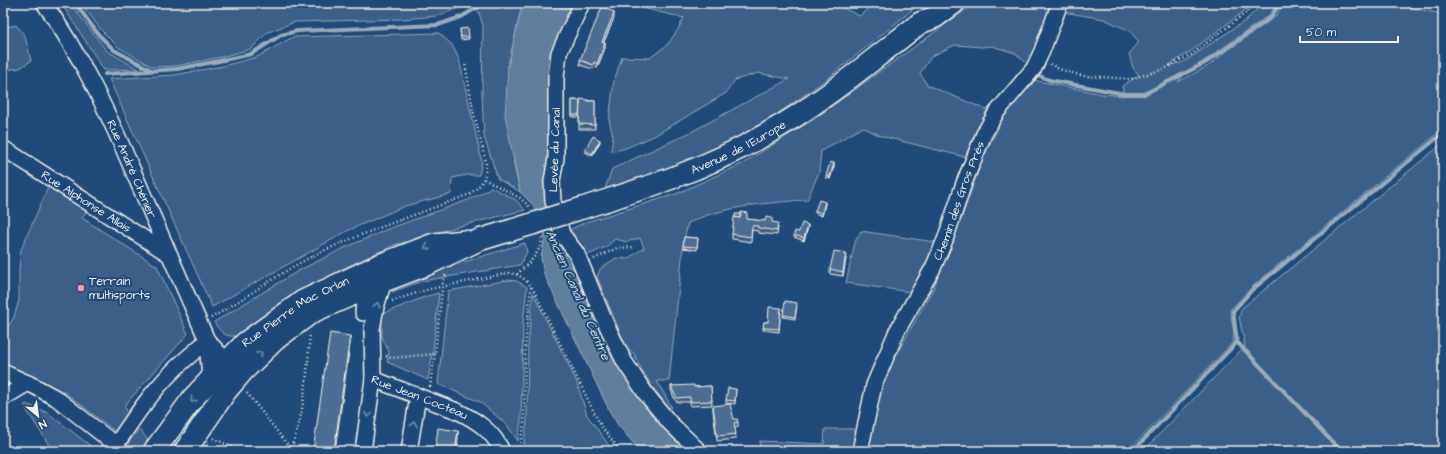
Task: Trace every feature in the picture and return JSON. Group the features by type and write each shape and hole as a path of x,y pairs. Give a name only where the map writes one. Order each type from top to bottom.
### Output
{"main road":[{"name":"Avenue de l'Europe","path":"920,23 928,8 933,3"},
{"name":"Avenue de l'Europe","path":"532,224 644,189 692,171 740,149 823,98 920,23 935,17 954,3"},
{"name":"Rue Pierre Mac Orlan","path":"238,373 245,343 303,301 381,273 434,244 479,240 532,224"},
{"name":"Rue Pierre Mac Orlan","path":"184,451 238,373 277,338 312,312 365,289 381,273"},
{"name":"Rue Pierre Mac Orlan","path":"154,451 193,398 210,380 238,373"}],"street":[{"name":"Rue André Chénier","path":"44,3 76,53 91,80 114,128 170,255 207,340 210,380"},
{"name":"Levée du Canal","path":"582,3 559,53 556,77 556,158 552,181 553,201 562,234 577,254 606,324 624,361 646,394 669,422 699,451"},
{"name":"Chemin des Gros Prés","path":"860,451 874,385 894,337 933,268 945,240 964,183 984,134 996,113 1034,68 1060,3"},
{"name":"Rue Alphonse Allais","path":"3,148 170,255"},
{"name":"Rue Jean Cocteau","path":"381,273 370,310 373,379 469,416 492,434 499,443 502,451"},
{"path":"336,302 370,310 365,289"},
{"name":"Rue André Chénier","path":"207,340 238,373"},
{"path":"3,372 56,398 73,410 114,448 152,394 175,369 207,340"},
{"path":"363,451 373,379"},
{"path":"3,398 28,383"},
{"path":"409,451 422,398"}],"path":[{"path":"1038,58 1059,69 1082,76 1131,79 1164,69 1192,54 1246,13 1256,3"},
{"path":"1405,3 1415,6 1436,7 1443,4"},
{"path":"208,320 314,256 377,228 470,194 482,183 486,171 486,162 473,110 465,63"},
{"path":"582,265 616,248 635,247"},
{"path":"370,310 414,292 509,273 517,274 531,285 601,426 620,451"},
{"path":"521,451 520,446 524,424 525,349 531,285"},
{"path":"422,398 431,383 442,286"},
{"path":"291,450 299,427 306,381 312,312"},
{"path":"372,336 380,342 385,356 390,358 435,354"},
{"path":"238,373 291,450"},
{"path":"212,438 240,451"}],"shaded area":[{"path":"61,3 70,3 107,51 139,69 104,70"},
{"path":"81,3 473,3 437,16 402,19 295,22 268,32 251,49 176,66 153,67 118,47 101,30"},
{"path":"476,3 525,3 520,14 508,66 514,166 520,192 498,179 484,137 482,94 483,26"},
{"path":"628,3 810,3 841,7 860,16 873,3 921,3 828,78 786,108 747,133 684,162 605,189 612,169 691,132 789,79 758,73 735,80 726,93 654,136 626,148 611,152 613,136 609,120 614,81 622,57 650,58 668,44 684,18 634,6"},
{"path":"975,3 1053,3 1029,65 1015,53 992,46 982,47 955,45 932,56 920,73 927,85 987,110 965,157 881,136 863,127 821,151 819,172 807,200 735,208 708,215 688,223 684,239 669,381 657,381 672,408 668,407 651,385 634,354 625,344 597,277 600,269 616,258 627,259 644,248 640,238 627,242 615,239 606,247 588,255 569,230 586,222 676,194 742,164 814,119"},
{"path":"1067,3 1252,3 1243,12 1191,51 1169,65 1182,63 1246,20 1263,3 1277,3 1269,15 1210,57 1186,72 1178,82 1208,66 1275,17 1284,3 1387,3 1443,14 1443,129 1253,286 1230,310 1234,333 1233,342 1128,451 868,451 868,438 879,393 894,359 933,289 963,214 983,156 998,129 1001,117 1033,80 1102,94 1124,96 1122,86 1139,75 1133,68 1129,54 1139,42 1130,31 1104,19 1063,12"},
{"path":"16,25 25,36 31,61 20,68 6,70 3,56 3,28"},
{"path":"439,33 452,45 459,59 482,162 479,175 467,175 452,178 451,194 405,206 349,230 212,307 109,79 174,75 223,66 257,57 293,37"},
{"path":"1443,143 1443,451 1143,451 1245,346 1239,317 1242,308"},
{"path":"50,183 88,208 82,218 157,266 188,334 124,406 129,414 116,432 67,394 3,363 3,335 14,317 19,300 19,269 21,250"},
{"path":"491,187 516,200 525,210 460,226 394,245 342,269 293,297 243,334 233,336 226,335 214,322 298,271 342,249 388,229 468,200"},
{"path":"861,231 935,242 927,265 911,292 846,283 855,242"},
{"path":"525,243 527,252 520,265 422,281 392,292 406,280"},
{"path":"508,280 517,281 527,287 523,323 521,421 518,441 507,425 480,402 438,384 448,291"},
{"path":"439,293 428,380 387,362 389,352 382,337 382,314 427,296"},
{"path":"533,293 576,380 587,415 613,451 526,451 524,442 527,421 528,346"},
{"path":"26,404 48,413 97,451 53,451 24,406"},
{"path":"139,429 149,441 142,451 122,451"},
{"path":"825,429 854,429 853,451 759,451 760,441 824,444"},
{"path":"205,438 208,441 206,451 196,451"}],"water":[{"name":"Ancien Canal du Centre","path":"525,3 575,3 553,130 547,185 590,296 690,451 640,451 618,425 610,412 544,274 541,258 545,236 533,205 520,192 505,115 508,66 520,14"}],"building":[{"path":"602,7 614,13 602,42 605,43 597,64 594,62 593,65 580,60"},
{"path":"468,28 469,37 461,37 460,29"},
{"path":"580,99 595,101 595,125 579,124"},
{"path":"572,100 580,101 579,115 572,115"},
{"path":"593,136 600,140 592,154 585,150"},
{"path":"830,162 834,163 830,177 826,176"},
{"path":"819,200 825,202 822,213 815,211"},
{"path":"741,212 747,213 747,219 765,221 766,217 772,218 772,222 778,223 777,231 752,226 751,237 732,234 734,217 740,218"},
{"path":"735,214 741,214 740,218 735,217"},
{"path":"802,223 808,225 804,238 794,235 795,231 799,232"},
{"path":"684,237 698,238 697,247 683,246"},
{"path":"834,251 846,253 843,272 830,269"},
{"path":"785,301 797,303 795,317 783,315"},
{"path":"769,307 781,308 779,329 763,328 764,322 768,322"},
{"path":"330,333 350,336 334,451 313,451"},
{"path":"694,385 694,387 711,386 712,401 690,402 690,397 677,398 671,386"},
{"path":"728,388 736,389 735,401 726,400"},
{"path":"730,404 734,419 737,419 738,422 734,423 736,434 717,436 713,406"},
{"path":"438,428 458,431 455,451 435,451"}],"waterway":[{"path":"75,3 98,34 114,50 151,70"},
{"path":"105,74 177,69 251,54 281,35 297,31 438,25 461,17 485,3"},
{"path":"1040,76 1049,80 1125,94 1144,94 1205,63 1271,17 1280,3"},
{"path":"1133,451 1237,342 1233,311 1252,290 1443,133"},
{"path":"1237,342 1341,451"}],"place":[{"name":"Terrain multisports","path":"81,288"}]}
